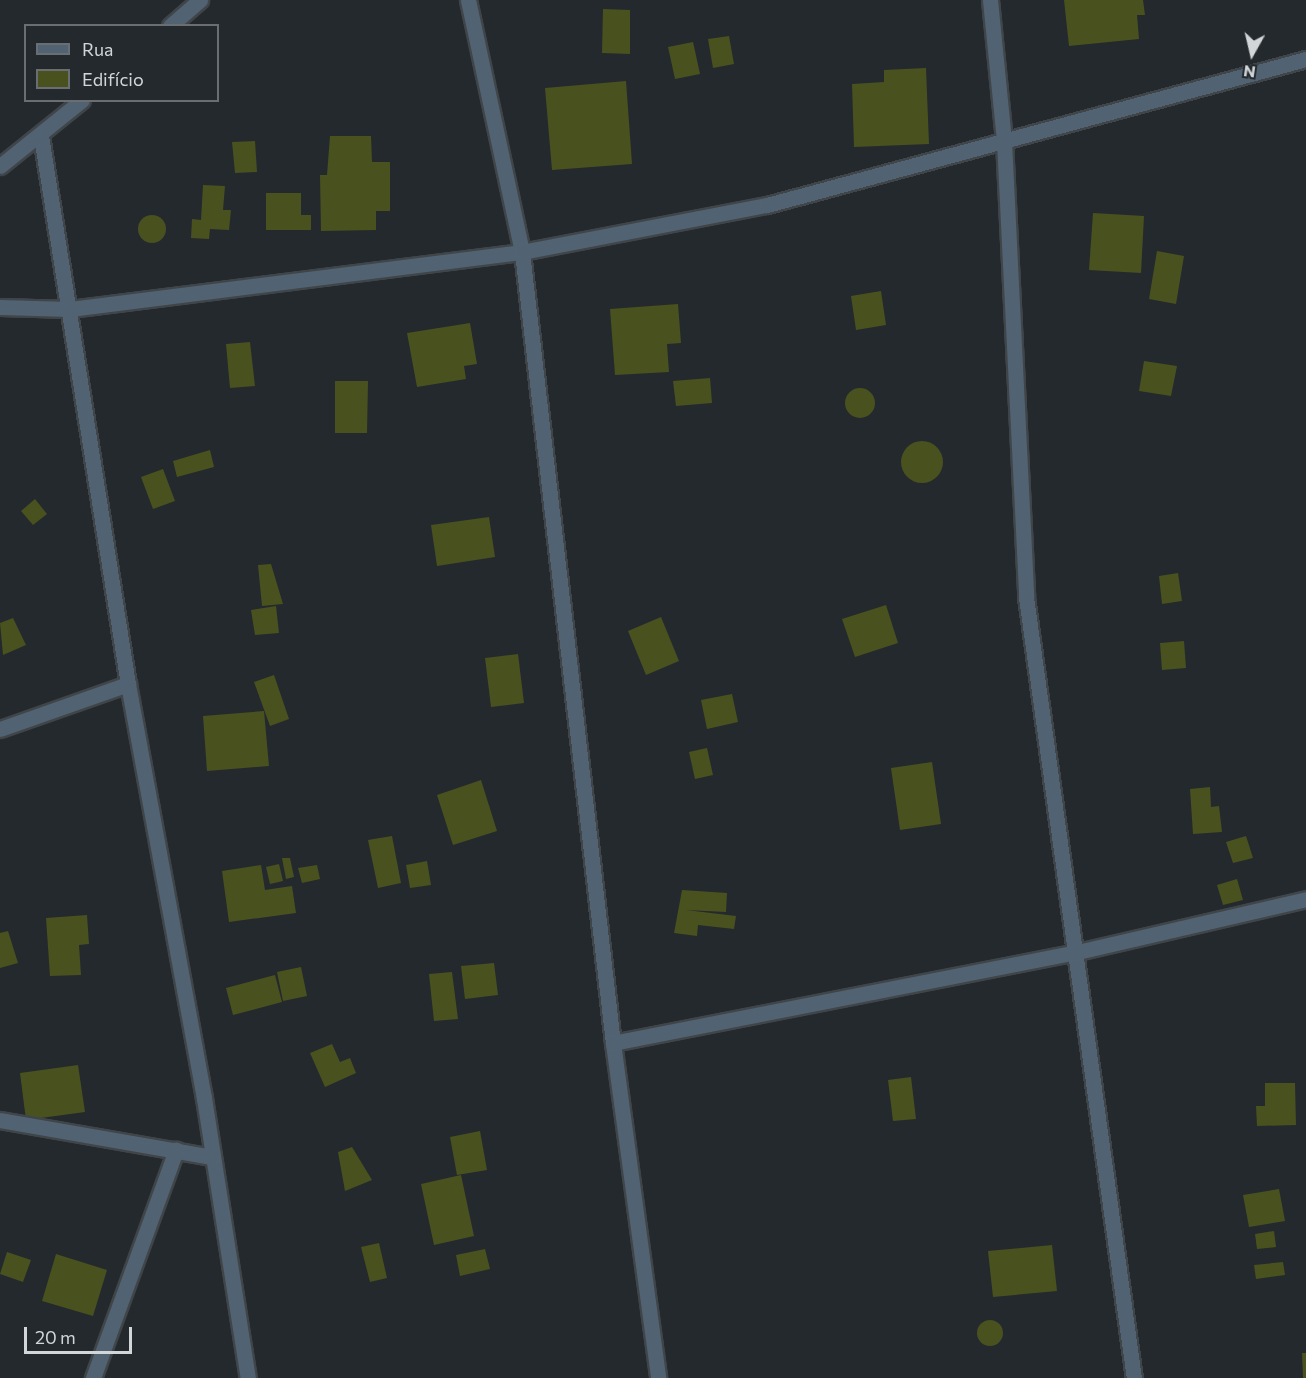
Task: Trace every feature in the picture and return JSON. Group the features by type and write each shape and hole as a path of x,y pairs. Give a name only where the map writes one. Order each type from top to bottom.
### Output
{"street":[{"path":"172,24 200,0"},
{"path":"468,0 522,252 613,1043 658,1378"},
{"path":"990,0 1004,141 1026,597 1073,953 1134,1378"},
{"path":"0,307 70,309 522,252 767,205 1306,59"},
{"path":"0,166 41,136 80,102"},
{"path":"41,136 128,684 212,1157 248,1378"},
{"path":"0,729 128,684"},
{"path":"613,1043 1073,953 1306,899"},
{"path":"0,1120 212,1157"},
{"path":"93,1378 176,1150"}],"building":[{"path":"1064,0 1143,0 1145,15 1137,15 1139,39 1069,46"},
{"path":"603,9 630,10 630,54 602,53"},
{"path":"729,36 734,64 713,68 708,39"},
{"path":"693,42 700,74 675,79 668,47"},
{"path":"926,68 929,144 854,147 852,84 884,82 884,70"},
{"path":"626,81 632,164 552,170 545,88"},
{"path":"330,136 371,136 372,162 390,162 390,211 376,211 376,230 321,231 320,175 327,175"},
{"path":"255,141 257,172 235,173 232,142"},
{"path":"203,185 225,186 223,210 231,210 229,230 210,229 209,239 191,238 192,219 201,220"},
{"path":"266,193 301,193 301,215 311,215 311,230 266,230"},
{"path":"1093,213 1144,216 1141,273 1089,270"},
{"path":"152,215 162,219 166,229 162,239 152,243 142,239 138,229 142,219"},
{"path":"1157,251 1184,256 1176,304 1149,299"},
{"path":"881,291 886,325 856,330 851,296"},
{"path":"678,304 681,343 667,344 669,372 615,375 610,309"},
{"path":"470,323 477,364 464,366 466,379 417,387 407,333"},
{"path":"250,342 255,386 230,388 226,344"},
{"path":"1144,361 1177,366 1171,396 1139,391"},
{"path":"710,378 712,403 676,406 673,381"},
{"path":"335,381 368,381 367,433 335,433"},
{"path":"860,388 866,389 874,397 874,409 866,417 860,418 854,417 846,409 845,403 846,397 854,389"},
{"path":"922,441 937,447 943,462 937,477 922,483 907,477 901,462 907,447"},
{"path":"210,450 214,467 177,477 173,461"},
{"path":"163,469 175,501 153,509 141,477"},
{"path":"35,499 47,514 33,525 21,511"},
{"path":"489,517 495,557 437,566 431,525"},
{"path":"271,564 283,604 262,606 258,565"},
{"path":"1178,573 1182,601 1162,604 1159,576"},
{"path":"886,605 898,643 855,657 842,619"},
{"path":"276,606 279,633 255,635 251,610"},
{"path":"661,617 679,661 646,675 628,631"},
{"path":"13,618 26,645 3,655 0,623"},
{"path":"1184,641 1186,668 1162,670 1160,643"},
{"path":"518,654 524,703 491,707 485,658"},
{"path":"274,675 289,719 270,726 254,682"},
{"path":"732,694 738,722 707,729 701,700"},
{"path":"264,711 269,766 207,771 203,716"},
{"path":"707,748 713,775 695,779 689,752"},
{"path":"932,762 941,824 900,830 891,768"},
{"path":"481,780 497,831 453,845 437,795"},
{"path":"1210,787 1211,807 1219,806 1222,832 1193,834 1190,789"},
{"path":"392,836 401,883 378,888 368,840"},
{"path":"1246,836 1253,858 1233,863 1226,842"},
{"path":"282,858 290,858 294,877 286,879"},
{"path":"427,861 431,885 410,888 406,865"},
{"path":"279,864 283,881 270,884 266,867"},
{"path":"261,865 265,890 292,886 296,913 229,922 222,871"},
{"path":"317,865 320,879 302,883 298,868"},
{"path":"1237,879 1243,900 1223,905 1217,885"},
{"path":"682,890 727,893 726,912 686,910 736,916 734,929 698,925 697,936 674,933"},
{"path":"87,915 89,944 79,945 81,975 50,976 46,918"},
{"path":"8,931 18,963 0,968 0,933"},
{"path":"494,963 498,995 465,999 461,966"},
{"path":"301,967 307,996 283,1001 277,972"},
{"path":"452,972 458,1019 434,1021 429,974"},
{"path":"275,975 282,1002 233,1015 226,988"},
{"path":"332,1044 340,1062 350,1058 356,1073 325,1087 310,1053"},
{"path":"78,1065 85,1112 26,1120 20,1073"},
{"path":"911,1077 916,1119 893,1121 888,1080"},
{"path":"1265,1083 1295,1083 1296,1125 1257,1126 1256,1106 1265,1106"},
{"path":"480,1131 487,1170 457,1175 450,1137"},
{"path":"352,1147 372,1180 345,1191 338,1152"},
{"path":"461,1175 474,1236 434,1245 421,1184"},
{"path":"1279,1189 1285,1221 1249,1227 1243,1195"},
{"path":"1274,1231 1276,1247 1257,1249 1255,1234"},
{"path":"379,1243 387,1278 370,1282 361,1247"},
{"path":"1052,1245 1057,1291 993,1297 988,1251"},
{"path":"485,1249 490,1269 460,1276 456,1255"},
{"path":"7,1252 31,1260 23,1282 0,1274"},
{"path":"56,1254 107,1270 93,1316 42,1301"},
{"path":"1283,1262 1285,1275 1256,1279 1254,1265"},
{"path":"990,1320 999,1324 1003,1333 999,1342 990,1346 981,1342 977,1333 981,1324"},
{"path":"1302,1353 1306,1353 1306,1378 1303,1378"}]}
